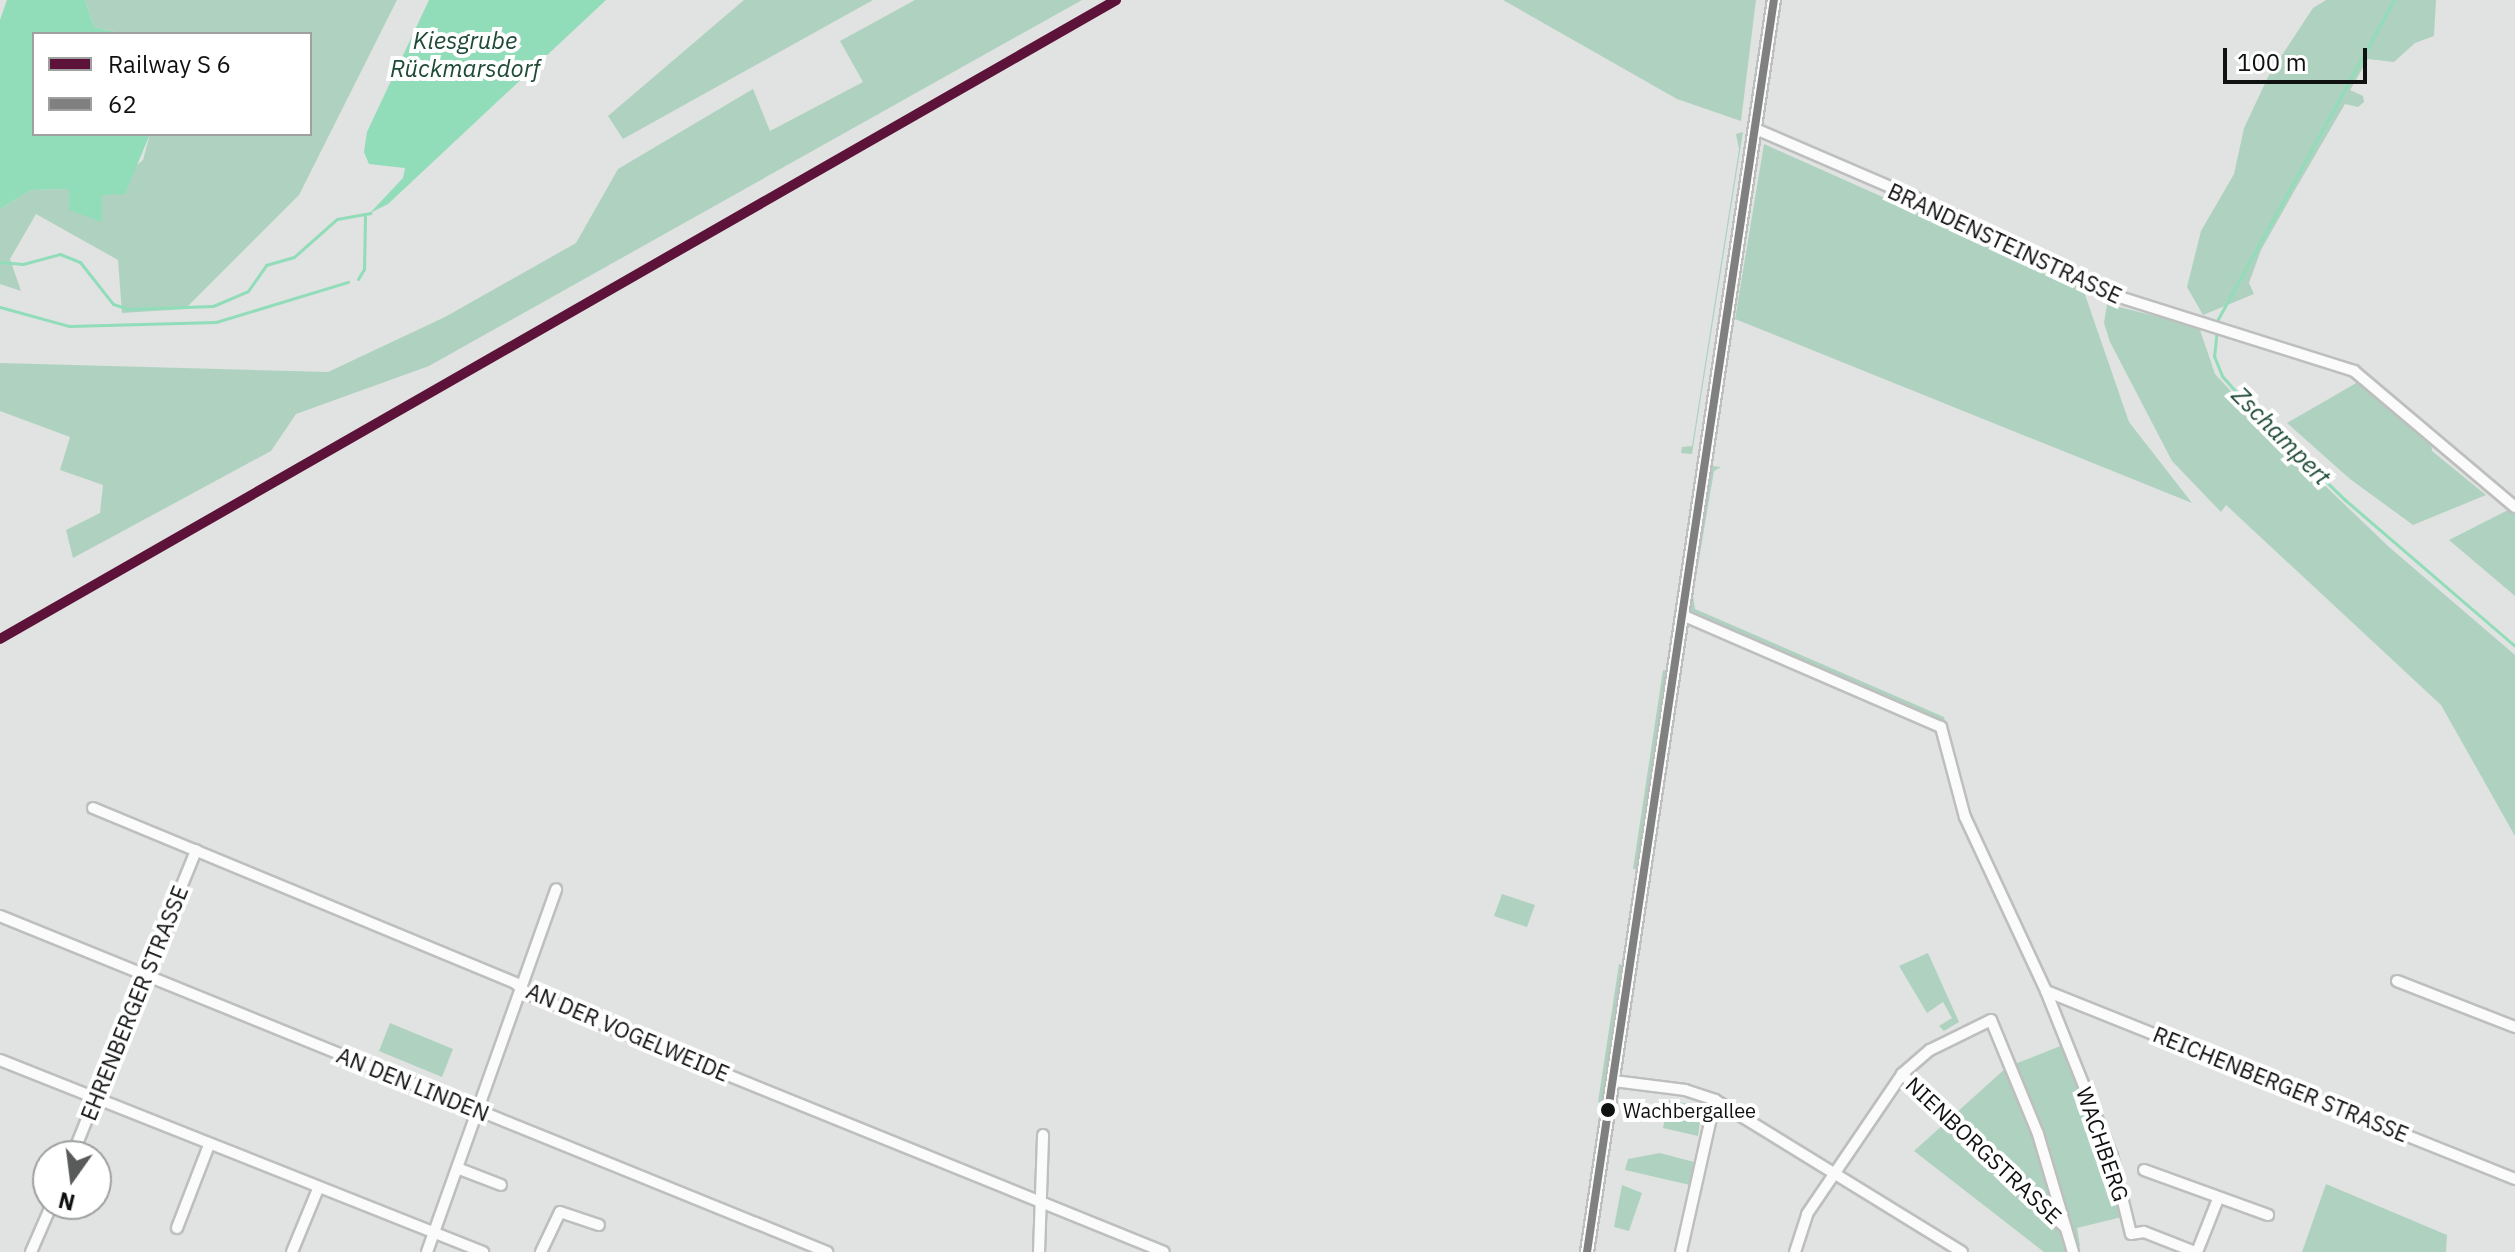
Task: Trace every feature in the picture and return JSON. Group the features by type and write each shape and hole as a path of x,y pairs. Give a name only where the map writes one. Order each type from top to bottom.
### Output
{"street":[{"path":"1587,1252 1758,130 1774,0"},
{"name":"BRANDENSTEINSTRASSE","path":"1758,130 1937,207 2096,288 2354,371 2515,507"},
{"path":"1682,615 1935,720 1944,732 1958,795 1974,840 2046,991"},
{"name":"AN DER VOGELWEIDE","path":"93,808 522,989 1164,1252"},
{"name":"EHRENBERGER STRASSE","path":"79,1140 196,850"},
{"path":"427,1252 556,889"},
{"name":"AN DEN LINDEN","path":"0,916 827,1252"},
{"path":"2397,981 2515,1027"},
{"name":"REICHENBERGER STRASSE","path":"2046,991 2515,1179"},
{"name":"WACHBERG","path":"2046,991 2112,1156 2131,1234 2144,1232 2196,1252 2218,1199"},
{"path":"1795,1252 1807,1214 1902,1074 1930,1050 1991,1020 2038,1134 2073,1252"},
{"path":"0,1060 433,1236 483,1252"},
{"name":"NIENBORGSTRASSE","path":"1902,1074 2066,1227"},
{"path":"1614,1081 1685,1090 1715,1100 1962,1252"},
{"path":"1681,1252 1715,1100"},
{"path":"1039,1252 1043,1135"},
{"path":"177,1228 209,1145"},
{"path":"457,1168 501,1185"},
{"name":"WACHBERG","path":"2144,1170 2268,1215"},
{"path":"292,1252 318,1189"},
{"path":"541,1252 560,1212 599,1225"},
{"path":"31,1252 45,1220"}],"shaded area":[{"path":"85,0 397,0 299,195 185,309 122,313 118,260 36,214 10,259 21,291 0,284 0,209 31,190 69,189 101,221 102,195 143,160 149,136 312,136 312,32 115,32 94,27"},
{"path":"744,0 873,0 623,139 608,116"},
{"path":"915,0 1082,0 429,366 296,414 271,451 73,558 66,530 100,513 103,485 60,470 70,437 0,411 0,363 328,372 445,317 576,243 618,169 753,89 770,131 863,82 840,41"},
{"path":"1503,0 1756,0 1741,121 1677,99"},
{"path":"2326,0 2436,0 2434,36 2415,43 2394,62 2368,59 2350,90 2363,96 2364,102 2358,107 2345,104 2296,188 2261,250 2249,283 2254,294 2203,315 2187,287 2201,231 2234,174 2244,128 2269,75 2313,8"},
{"path":"1743,132 1692,454 1681,453 1682,447 1692,446 1739,149 1736,134"},
{"path":"1764,144 2082,286 2129,422 2192,503 1735,319"},
{"path":"2107,304 2199,327 2215,374 2267,430 2389,547 2515,655 2515,836 2441,705 2226,505 2221,512 2172,461 2110,342 2104,323"},
{"path":"2358,382 2431,441 2432,451 2486,495 2413,525 2350,479 2287,423"},
{"path":"1711,466 1721,467 1714,471 1693,595 1695,609 1944,717 1963,795 2006,891 1968,817 1942,723 1691,613 1690,594"},
{"path":"2510,509 2515,512 2515,596 2449,540"},
{"path":"1663,670 1669,671 1638,870 1633,869"},
{"path":"1502,894 1535,905 1527,927 1494,916"},
{"path":"1928,953 1959,1022 1944,1031 1939,1026 1952,1018 1943,1002 1927,1013 1899,966"},
{"path":"1619,964 1624,966 1603,1103 1598,1102"},
{"path":"390,1023 453,1049 442,1077 379,1051"},
{"path":"2063,1045 2122,1217 2077,1228 2080,1246 2069,1252 2044,1252 1914,1151 2007,1067"},
{"path":"1669,1100 1702,1107 1698,1136 1663,1128"},
{"path":"1660,1153 1694,1162 1690,1185 1625,1170 1628,1159"},
{"path":"2326,1184 2447,1235 2446,1252 2302,1252"},
{"path":"1622,1185 1642,1193 1629,1231 1614,1227"}],"water":[{"path":"7,0 85,0 94,27 115,32 32,32 32,136 149,136 125,194 102,195 102,222 69,210 69,189 31,190 0,209 0,20"},
{"name":"Kiesgrube Rückmarsdorf","path":"429,0 606,0 388,204 370,213 403,178 405,168 369,164 364,152 367,132"}],"waterway":[{"name":"Zschampert","path":"2394,0 2218,319 2214,356 2222,376 2255,413 2344,499 2515,646"},
{"path":"0,262 23,264 60,254 80,262 113,304 128,309 213,306 248,291 266,265 294,257 337,219 370,213"},
{"path":"358,279 364,269 365,216"},
{"path":"0,307 69,326 216,322 348,282"}],"transit line":[{"path":"0,639 1116,0"},
{"name":"62","path":"1587,1252 1774,0"}],"place":[{"name":"Wachbergallee","path":"1608,1110"}]}
